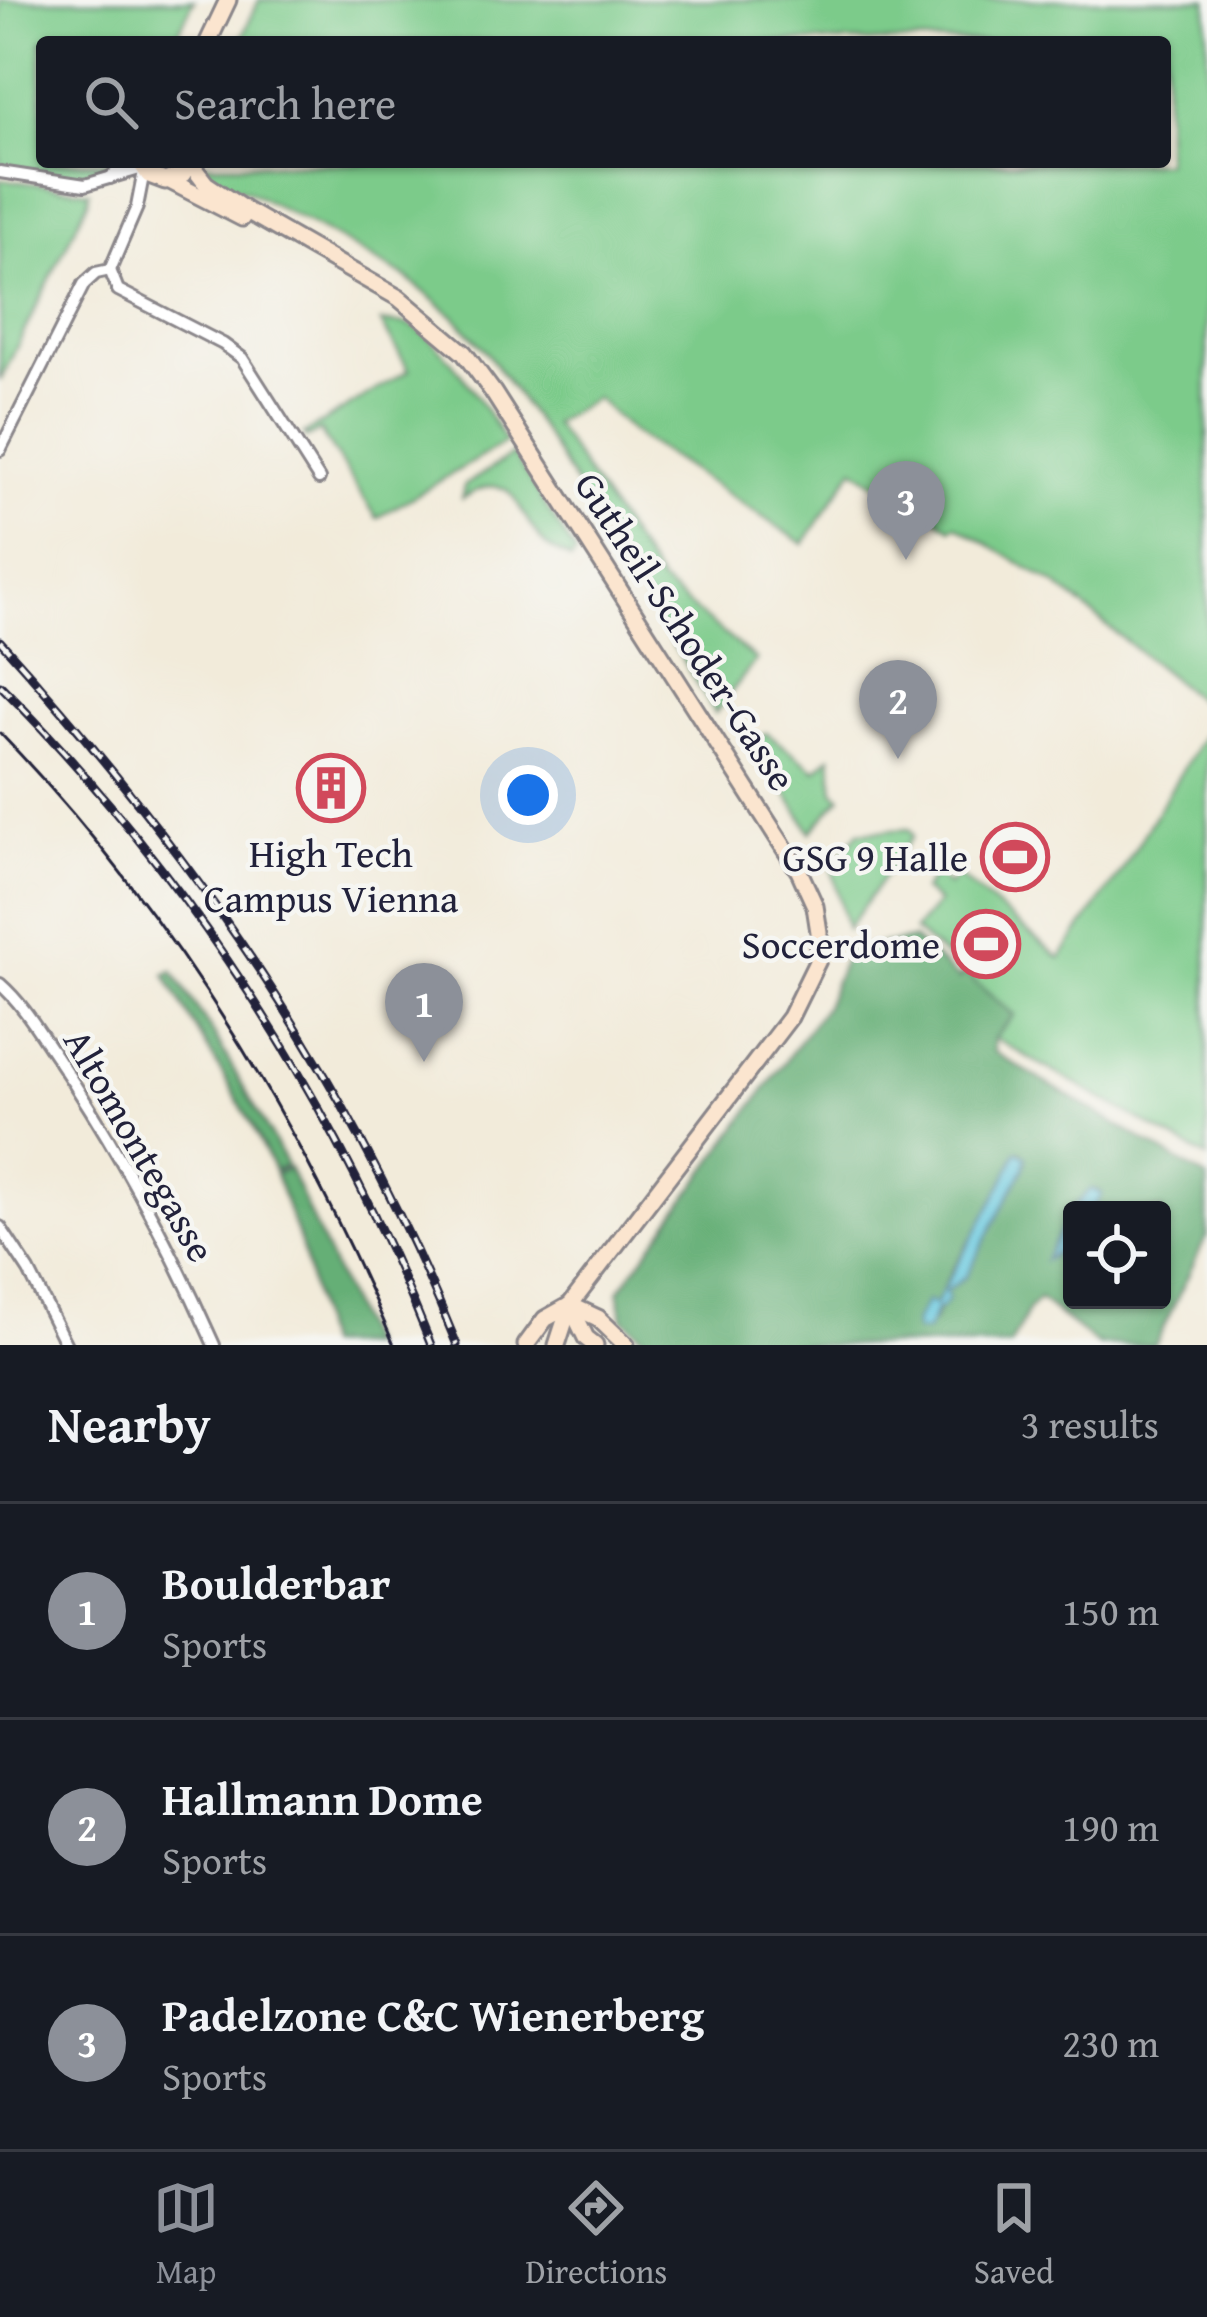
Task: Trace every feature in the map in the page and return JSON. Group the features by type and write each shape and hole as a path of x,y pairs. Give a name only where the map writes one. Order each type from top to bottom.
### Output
{"street":[{"path":"211,36 229,0"},
{"path":"0,172 85,185 135,168"},
{"path":"139,168 137,207 110,269 112,283 242,358 319,478"},
{"name":"Gutheil-Schoder-Gasse","path":"142,168 289,237"},
{"path":"137,207 186,168"},
{"name":"Gutheil-Schoder-Gasse","path":"194,168 206,184 289,237 400,298 464,353 718,740 800,871 814,906 818,960 790,1017 570,1305 557,1345"},
{"path":"0,450 84,284 110,269"},
{"name":"Altomontegasse","path":"0,984 16,998 75,1084 174,1255 214,1345"},
{"path":"0,1227 66,1345"},
{"path":"570,1305 586,1338 595,1345"},
{"path":"570,1305 598,1318 626,1345"},
{"name":"Gutheil-Schoder-Gasse","path":"526,1345 545,1318 570,1305"}],"green space":[{"path":"0,0 194,0 177,36 36,36 36,168 105,168 89,175 60,177 0,165"},
{"path":"259,0 1207,0 1207,707 1058,586 956,525 951,528 908,498 904,503 854,468 804,544 632,432 596,398 553,423 661,583 756,660 715,713 542,430 485,350 454,316 407,278 245,190 213,184 202,168 1171,168 1171,36 243,36"},
{"path":"0,179 89,191 0,381"},
{"path":"381,323 409,325 438,346 506,442 377,518 320,431 307,438 304,434 409,370"},
{"path":"513,454 576,554 571,560 546,545 505,489 481,489 462,499 464,486"},
{"path":"1207,729 1207,1158 994,1038 1013,1015 914,930 938,903 923,890 935,875 948,885 958,876 1060,958 1121,872"},
{"path":"766,733 816,770 831,756 834,791 841,797 811,832 754,741"},
{"path":"909,829 913,836 847,929 831,865 859,832"},
{"path":"913,939 959,979 964,973 1014,1015 994,1038 994,1052 1207,1178 1207,1236 1155,1345 1098,1345 1039,1299 1011,1345 653,1345 623,1319 619,1291 825,1006 848,949","holes":["1017,1151 1022,1151 1026,1162 966,1276 946,1291 933,1323 944,1286 994,1204"]},
{"path":"173,971 287,1165 274,1171 165,975"},
{"path":"289,1168 368,1345 324,1345 303,1251 275,1174"}],"water":[{"path":"1017,1151 1026,1156 1024,1168 966,1276 946,1291 948,1299 937,1308 927,1331 916,1332 914,1323 927,1301 935,1305"},
{"path":"1091,1189 1102,1194 1098,1201 1080,1201"},
{"path":"1063,1225 1063,1248 1045,1260"}],"tram line":[{"path":"0,733 120,872 225,1021 316,1179 394,1345"}],"railway":[{"path":"0,641 138,804 261,972 367,1151 457,1345"},
{"path":"0,685 133,833 249,993 349,1165 431,1345"}],"place":[{"name":"Padelzone C&C Wienerberg","path":"906,560"},
{"name":"Hallmann Dome","path":"898,759"},
{"name":"High Tech Campus Vienna","path":"331,788"},
{"name":"GSG 9 Halle","path":"1015,857"},
{"name":"Soccerdome","path":"986,944"},
{"name":"Boulderbar","path":"424,1062"}]}
